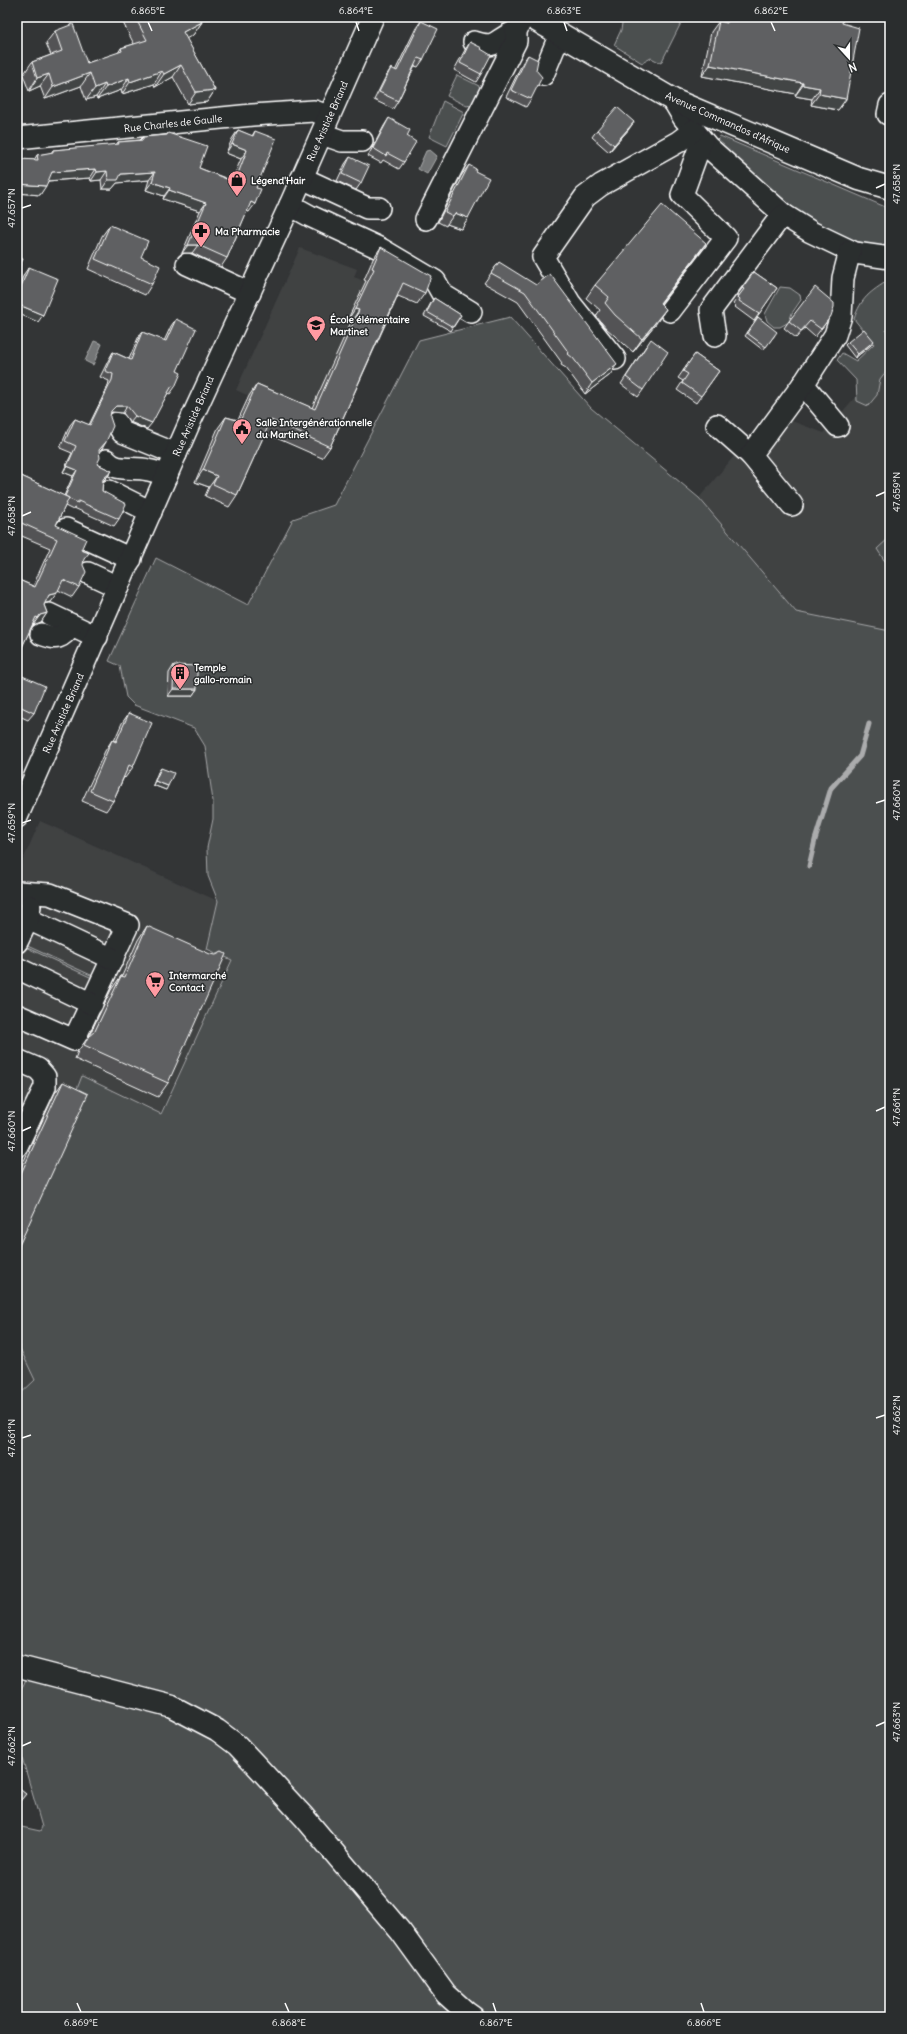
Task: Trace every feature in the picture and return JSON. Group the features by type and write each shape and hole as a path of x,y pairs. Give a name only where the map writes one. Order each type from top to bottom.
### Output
{"main road":[{"name":"Avenue Commandos d'Afrique","path":"523,22 560,34 673,100 859,179 890,188"}],"street":[{"name":"Rue Aristide Briand","path":"17,817 176,454 290,205 373,17"},
{"path":"474,42 487,46 495,44 523,22"},
{"path":"426,219 516,41 523,22"},
{"path":"542,74 560,34"},
{"path":"673,100 683,117 698,135 784,215 811,232 850,251 890,258"},
{"path":"890,105 888,114 890,114"},
{"name":"Rue Charles de Gaulle","path":"17,138 252,115 314,111 325,125 342,141 362,141"},
{"path":"670,311 726,238 682,195 698,135"},
{"path":"616,359 570,303 543,257 585,197 601,184 678,142 698,135"},
{"path":"302,178 367,208 379,208"},
{"path":"290,205 381,249 435,281 443,295 471,312"},
{"path":"714,336 712,310 776,223 784,215"},
{"path":"751,455 803,384 835,335 841,316 843,278 850,251"},
{"path":"187,264 250,293"},
{"path":"803,384 838,426"},
{"path":"117,423 122,432 176,454"},
{"path":"717,425 751,455 792,504"},
{"path":"106,460 109,464 122,469 147,469 167,475"},
{"path":"110,491 151,512"},
{"path":"66,529 131,559"},
{"path":"88,573 118,587"},
{"path":"49,614 97,637"},
{"path":"40,634 53,638 62,636 72,625"},
{"path":"17,942 28,919 25,892 50,894 128,925 150,932"},
{"path":"28,919 113,959"},
{"path":"17,1015 74,1040 128,925"},
{"path":"17,968 92,1004"},
{"path":"17,1060 38,1069 45,1077 45,1087 17,1146"},
{"path":"17,1666 171,1706 217,1730 245,1754 304,1817 401,1932 446,1994 473,2017"}],"shaded area":[{"path":"623,17 684,17 661,63 651,58 642,63 614,45 621,30"},
{"path":"457,75 483,88 476,103 467,106 447,96"},
{"path":"443,101 464,112 447,146 429,137"},
{"path":"720,136 890,209 890,246 882,248 841,237 808,221 718,141"},
{"path":"430,150 437,156 427,174 418,169 426,151"},
{"name":"École élémentaire Martinet","path":"300,248 357,269 354,277 395,294 322,458 262,432 273,407 236,390"},
{"path":"889,280 890,327 886,330 890,339 890,366 880,379 877,395 868,406 857,401 856,380 837,360 842,353 856,361 874,344 854,319 867,296"},
{"path":"780,287 790,288 800,295 801,300 792,313 789,322 780,327 774,327 767,321 765,314"},
{"path":"510,317 591,408 699,498 796,612 890,631 890,2017 17,2017 17,1826 40,1831 42,1827 21,1754 18,1697 26,1679 63,1671 17,1655 17,1397 35,1380 17,1342 17,1244 82,1076 161,1114 232,960 207,949 218,901 208,876 207,848 213,819 213,801 205,746 194,728 134,705 126,697 120,666 109,661 156,558 248,605 293,519 334,505 419,340"},
{"path":"94,341 102,344 93,365 85,361"},
{"path":"890,357 890,631 796,612 699,498 770,413 824,433"},
{"path":"890,537 890,565 884,560 877,549"},
{"path":"40,821 218,901 207,949 232,960 35,1380 17,1397 17,874"},
{"path":"21,943 93,976 92,978 21,945"}],"building":[{"path":"135,17 199,17 202,22 183,32 215,90 196,92 181,65 164,74 162,71 130,82 129,78 106,87 105,84 95,88 90,73 53,87 49,74 37,78 32,62 62,51 55,31 73,24 87,63 122,51 121,48 147,40"},
{"path":"728,17 837,17 843,18 842,23 859,28 846,99 819,94 820,88 803,85 803,83 710,65 719,21 727,23"},
{"path":"421,21 438,29 423,60 418,58 398,101 379,92 391,68 397,71"},
{"path":"470,42 482,48 481,49 491,55 481,74 460,63"},
{"path":"528,55 538,60 536,70 542,77 531,99 511,90"},
{"path":"617,107 634,122 614,145 597,130"},
{"path":"389,118 410,130 407,136 416,142 404,162 387,153 386,156 373,148"},
{"path":"238,130 253,136 255,131 276,139 256,188 261,189 255,204 251,202 227,258 198,245 188,245 206,203 169,190 170,188 152,182 155,172 121,174 118,180 108,180 107,171 97,172 96,169 52,172 46,186 17,184 17,161 19,161 19,159 38,160 37,155 53,152 53,150 119,144 118,142 143,140 143,137 167,135 168,133 207,146 199,168 229,180 230,177 236,179 247,150 232,144"},
{"path":"350,157 369,166 361,183 342,174"},
{"path":"469,165 476,169 475,171 489,178 468,218 455,213 453,216 445,212"},
{"path":"662,205 706,243 660,303 666,309 642,339 615,315 605,303 609,297 595,285"},
{"path":"110,225 148,241 141,257 160,266 152,284 95,259"},
{"path":"381,247 431,276 425,293 403,283 330,447 271,420 237,495 213,484 217,476 203,470 226,417 240,421 257,384 315,409 359,310 355,309 374,269 372,268"},
{"path":"17,257 23,259 17,272"},
{"path":"499,262 536,285 550,274 617,364 592,383 573,358 568,354 569,353 525,292 491,273"},
{"path":"29,267 58,279 43,315 17,304 17,296"},
{"path":"754,272 777,288 759,314 739,301 740,299 738,297 744,289 742,288"},
{"path":"815,287 834,303 834,307 831,316 821,329 810,321 801,331 789,321"},
{"path":"434,298 461,315 453,327 427,312"},
{"path":"758,317 777,332 766,347 747,333"},
{"path":"176,319 196,329 177,371 181,373 175,387 172,386 152,423 135,416 127,406 116,406 111,411 110,417 113,426 106,442 99,450 100,458 97,464 112,471 103,479 102,491 126,504 119,519 78,501 78,503 69,499 65,496 77,470 67,466 76,446 65,441 75,419 90,425 112,380 113,374 105,371 113,352 131,360 142,332 166,341"},
{"path":"864,329 874,341 858,354 848,342"},
{"path":"651,339 668,352 643,390 626,377"},
{"path":"695,354 719,371 701,396 682,383 688,374 683,371"},
{"path":"17,474 69,498 56,525 86,539 81,550 89,553 84,559 83,565 86,572 79,587 63,580 57,593 49,595 44,605 47,613 40,615 38,618 36,617 18,656 17,584 19,580 35,587 57,539 17,521"},
{"path":"174,665 197,666 197,689 173,689"},
{"path":"20,675 45,686 34,713 17,705 17,682"},
{"path":"129,713 152,723 133,767 129,765 113,801 90,791 112,740 116,742"},
{"path":"161,768 174,773 168,786 155,781"},
{"path":"147,926 210,954 216,955 222,952 226,954 168,1083 84,1045 88,1037 95,1031 121,976 125,977"},
{"path":"63,1082 88,1094 17,1250 17,1182"},
{"path":"17,1365 20,1369 17,1372"},
{"path":"17,1787 26,1794 17,1805"}],"waterway":[{"path":"809,866 815,840 831,788 860,756 869,724"}],"place":[{"name":"Légend'Hair","path":"237,197"},
{"name":"Ma Pharmacie","path":"201,248"},
{"name":"École élémentaire Martinet","path":"316,342"},
{"name":"Salle Intergénérationnelle du Martinet","path":"242,445"},
{"name":"Temple gallo-romain","path":"180,690"},
{"name":"Intermarché Contact","path":"155,998"}]}
